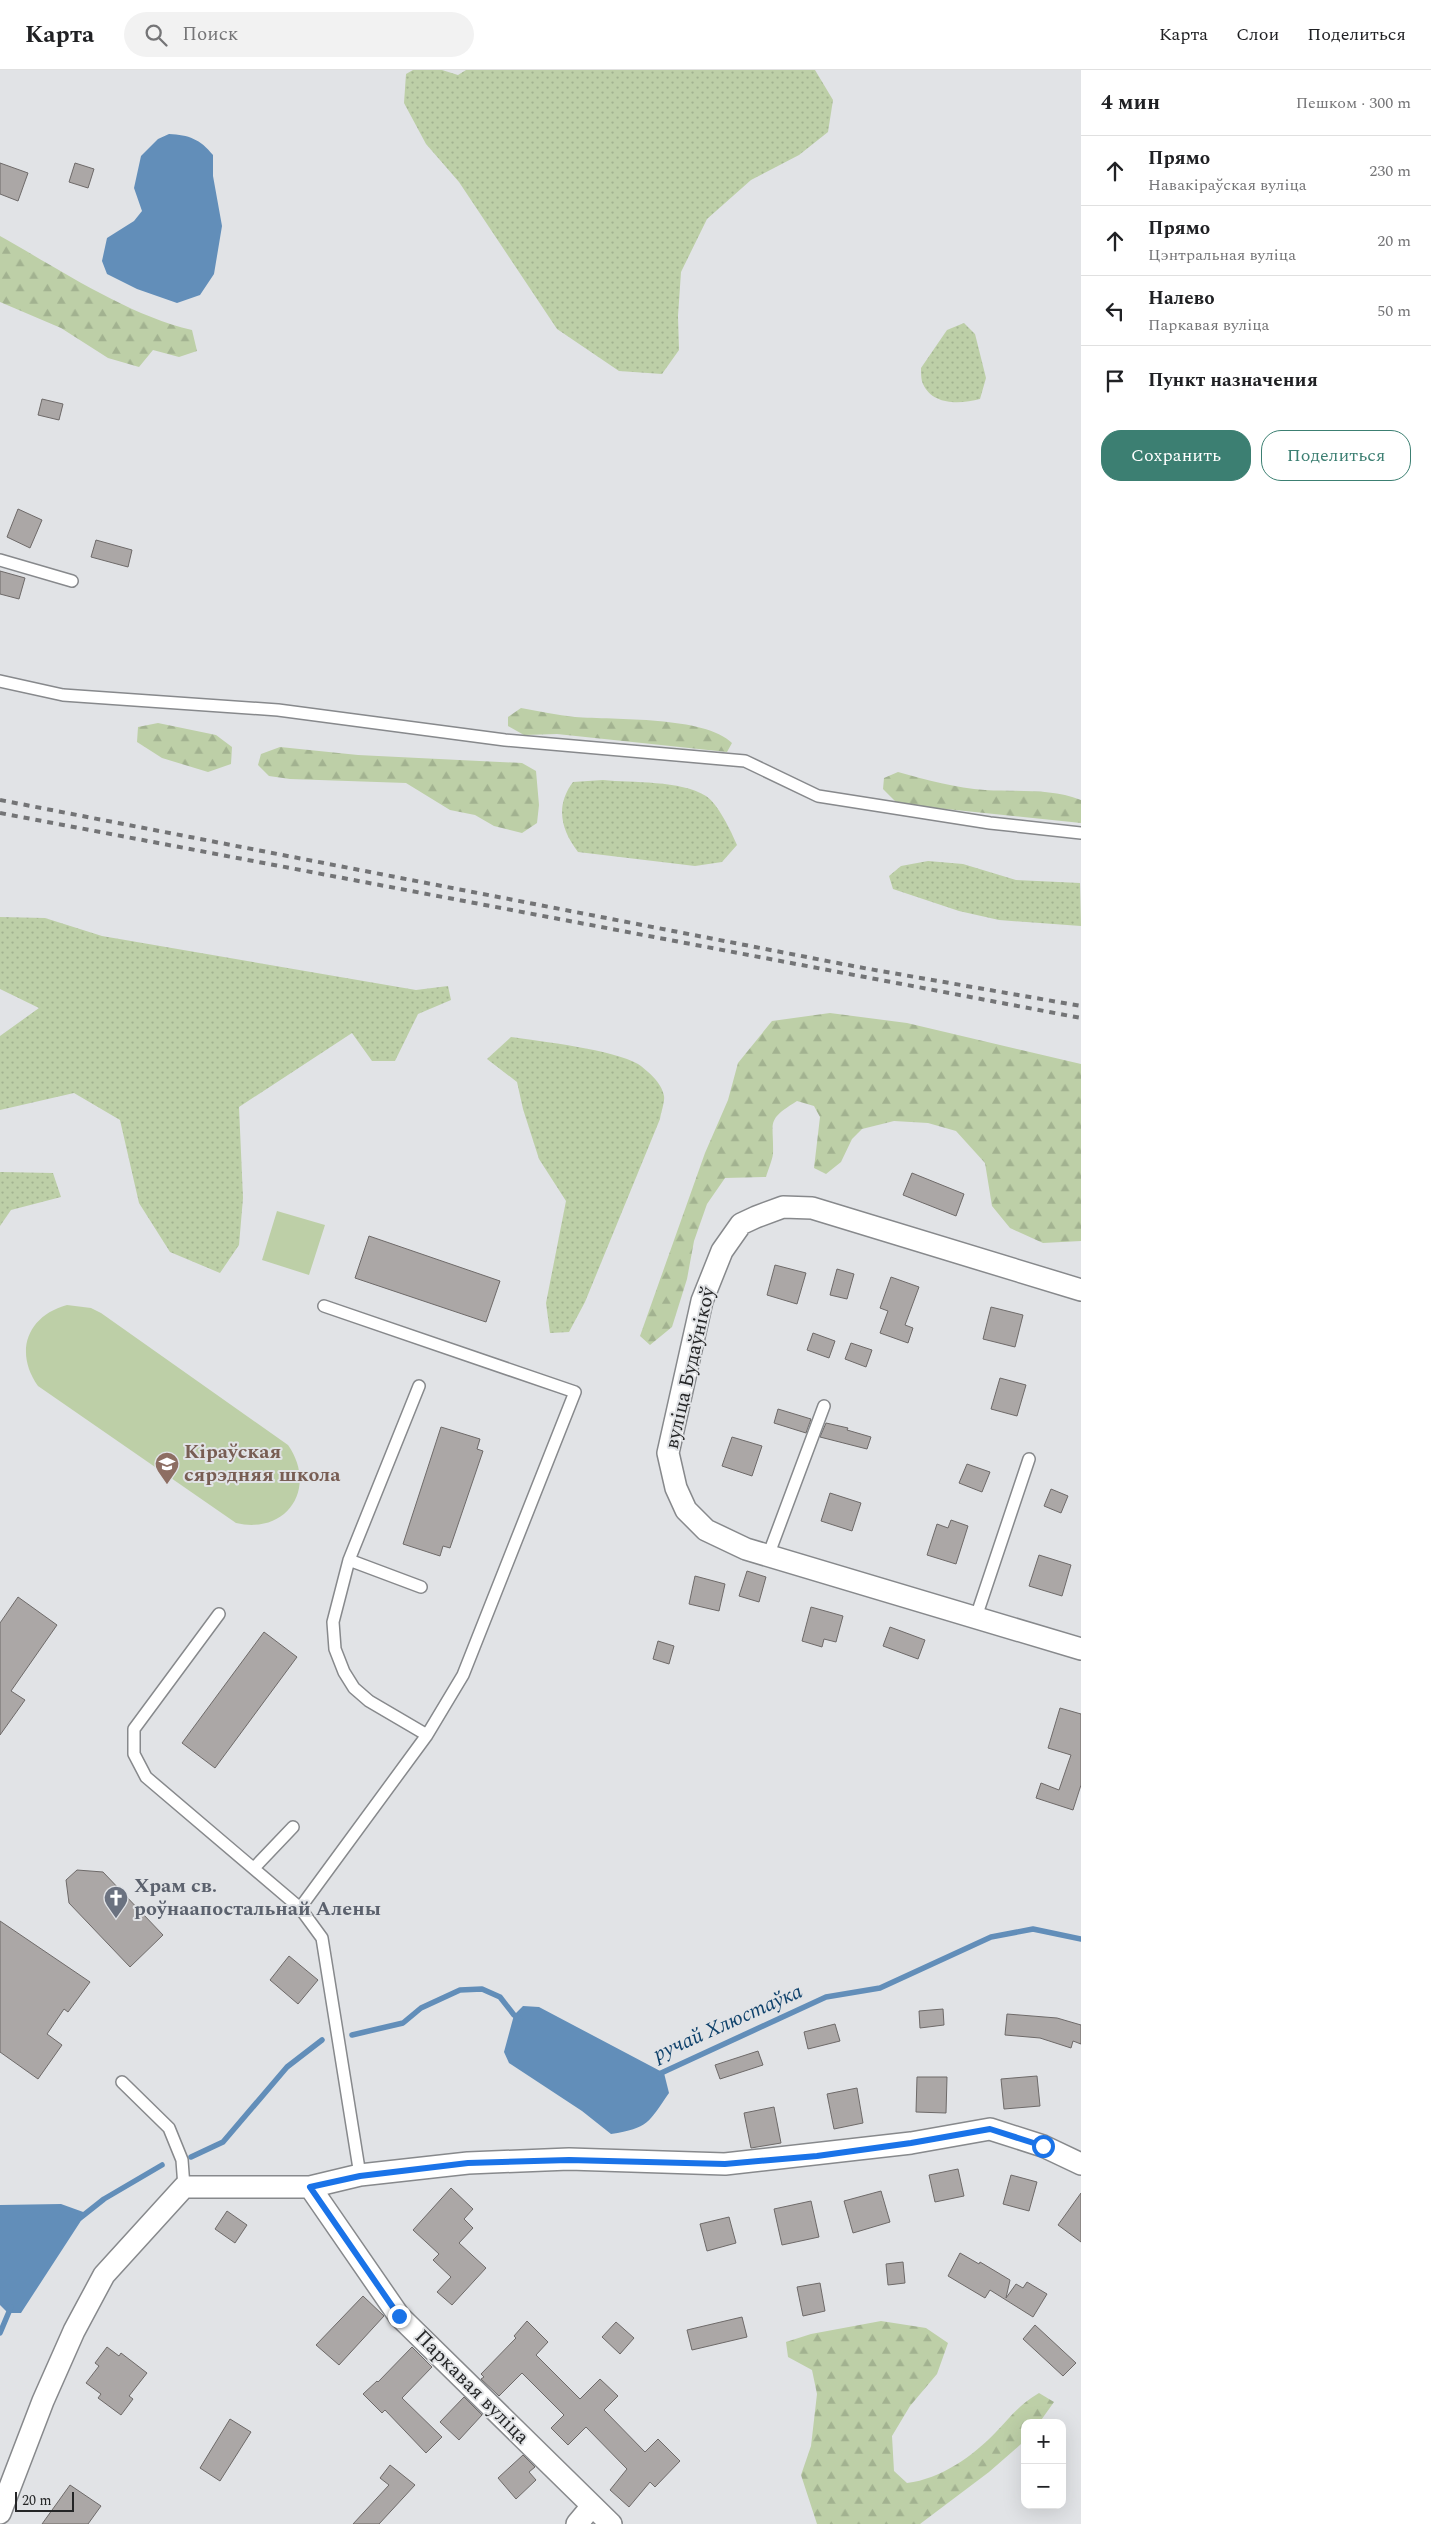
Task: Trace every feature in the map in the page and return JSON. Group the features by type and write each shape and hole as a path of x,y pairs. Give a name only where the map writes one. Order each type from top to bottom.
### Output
{"street":[{"name":"вуліца Будаўнікоў","path":"1081,1290 812,1208 783,1207 741,1224 722,1251 702,1300 668,1453 676,1488 686,1510 706,1530 746,1549 1081,1649"},
{"path":"0,2513 43,2400 70,2340 104,2275 184,2187 310,2187 360,2176 468,2163 551,2160 725,2164 864,2150 990,2129 1043,2146 1081,2164"},
{"name":"Паркавая вуліца","path":"310,2187 399,2316 611,2524"},
{"path":"577,2524 592,2506"}],"lane":[{"path":"0,560 72,581"},
{"path":"0,682 63,695 278,710 505,740 745,761 818,796 990,823 1081,832"},
{"path":"300,1908 427,1735 463,1675 575,1392 324,1306"},
{"path":"420,1386 349,1560 333,1622 335,1649 344,1672 354,1688 369,1701 427,1735"},
{"path":"768,1556 824,1406"},
{"path":"976,1617 1029,1459"},
{"path":"349,1560 421,1587"},
{"path":"220,1614 134,1729 134,1754 146,1777 300,1908 322,1938 360,2176"},
{"path":"254,1868 293,1827"},
{"path":"122,2082 169,2128 182,2160 184,2187"}],"green space":[{"path":"413,70 442,70 458,75 466,70 815,70 833,100 828,132 799,155 751,180 707,219 681,272 678,316 679,350 662,374 619,371 557,329 459,182 426,144 404,103 406,74"},
{"path":"0,236 118,302 143,314 192,330 197,351 179,357 153,350 139,367 108,358 61,328 0,302"},
{"path":"964,323 975,334 986,378 980,399 964,402 940,400 933,396 923,384 921,368 947,330"},
{"path":"521,708 575,717 635,719 681,724 719,734 732,743 727,752 557,734 524,735 508,726 508,717"},
{"path":"158,723 216,735 232,747 231,764 208,772 162,758 137,742 138,727"},
{"path":"280,747 358,755 522,763 536,771 539,805 537,823 522,833 494,826 475,815 450,810 406,783 290,779 269,776 258,765 261,754"},
{"path":"898,772 963,787 985,790 1046,792 1069,796 1081,800 1081,823 898,804 883,789 884,778"},
{"path":"603,780 656,783 683,787 706,796 720,811 737,845 722,862 695,866 578,852 564,827 562,818 562,809 567,791 573,782"},
{"path":"928,861 963,864 1016,880 1080,883 1081,926 999,920 959,911 893,889 889,876 901,866"},
{"path":"0,917 45,918 102,936 416,990 448,986 451,1000 418,1014 395,1061 372,1061 352,1033 239,1107 243,1198 239,1245 220,1273 170,1252 139,1203 120,1120 74,1093 0,1110 0,1036 39,1008 0,989"},
{"path":"830,1013 907,1023 1081,1064 1081,1241 1043,1243 1010,1228 992,1206 985,1163 956,1131 928,1123 894,1121 862,1129 852,1139 841,1162 826,1174 814,1168 820,1117 814,1106 797,1101 780,1113 773,1123 773,1154 766,1177 725,1178 707,1204 694,1241 687,1279 672,1327 650,1345 640,1336 705,1153 728,1100 738,1063 772,1021"},
{"path":"511,1037 595,1050 627,1059 638,1064 658,1082 664,1096 660,1119 585,1302 569,1332 550,1333 546,1303 566,1201 539,1159 523,1109 517,1082 487,1059"},
{"path":"0,1172 53,1173 61,1197 11,1210 0,1226"},
{"path":"277,1211 325,1225 309,1275 262,1260"},
{"path":"67,1305 91,1308 101,1313 288,1445 296,1461 300,1477 298,1492 292,1505 283,1515 270,1522 254,1525 236,1523 38,1386 27,1361 26,1348 28,1337 34,1326 42,1318 53,1310"},
{"path":"881,2321 926,2328 948,2343 937,2374 910,2406 892,2436 894,2471 907,2483 932,2477 967,2458 987,2441 1021,2406 1039,2393 1054,2402 1042,2419 1021,2419 1021,2444 989,2472 920,2524 817,2524 801,2475 811,2446 817,2394 812,2370 788,2357 786,2342 811,2334"}],"water":[{"path":"169,134 182,135 194,139 213,155 213,176 222,226 214,274 200,295 177,303 137,289 107,274 102,261 107,238 134,221 142,211 134,188 141,156 158,139"},
{"path":"523,2006 539,2007 664,2073 669,2093 651,2118 641,2126 611,2134 582,2111 509,2063 504,2052 514,2015"},
{"path":"61,2204 86,2213 21,2313 8,2313 0,2305 0,2205"}],"building":[{"path":"0,163 28,173 18,201 0,194"},
{"path":"75,163 94,169 88,188 69,182"},
{"path":"42,399 63,404 59,420 38,415"},
{"path":"18,509 42,520 30,548 7,537"},
{"path":"96,540 132,550 128,567 91,557"},
{"path":"0,571 25,578 19,599 0,594"},
{"path":"912,1173 964,1194 956,1216 903,1195"},
{"path":"369,1236 500,1281 486,1322 355,1278"},
{"path":"775,1265 806,1273 797,1304 767,1295"},
{"path":"837,1269 854,1274 847,1299 830,1295"},
{"path":"891,1277 919,1287 905,1325 913,1328 908,1343 880,1333 888,1311 880,1308"},
{"path":"991,1307 1023,1315 1015,1347 983,1339"},
{"path":"813,1333 835,1341 829,1358 807,1350"},
{"path":"851,1343 872,1350 866,1367 845,1359"},
{"path":"1000,1378 1026,1385 1017,1416 991,1409"},
{"path":"778,1409 811,1419 806,1433 774,1423"},
{"path":"826,1423 848,1428 847,1430 871,1437 867,1449 820,1437"},
{"path":"441,1427 480,1439 477,1449 483,1451 450,1548 443,1546 440,1556 403,1544"},
{"path":"732,1437 762,1446 752,1476 722,1466"},
{"path":"967,1464 990,1472 982,1492 959,1483"},
{"path":"1051,1489 1068,1496 1061,1513 1044,1506"},
{"path":"830,1493 861,1503 852,1531 821,1521"},
{"path":"951,1520 968,1526 956,1564 927,1555 937,1524 948,1528"},
{"path":"1039,1555 1071,1565 1062,1596 1029,1586"},
{"path":"747,1571 766,1577 759,1602 739,1596"},
{"path":"695,1576 725,1584 719,1611 689,1604"},
{"path":"18,1597 57,1625 11,1691 25,1700 0,1735 0,1623"},
{"path":"811,1607 843,1616 836,1642 824,1639 822,1647 802,1641"},
{"path":"890,1627 925,1640 918,1659 883,1646"},
{"path":"264,1632 297,1657 215,1768 182,1743"},
{"path":"658,1641 674,1646 669,1664 653,1659"},
{"path":"1060,1708 1081,1714 1081,1785 1073,1810 1036,1798 1041,1783 1059,1790 1071,1755 1048,1748"},
{"name":"Храм св. роўнаапостальнай Алены","path":"77,1870 103,1872 163,1935 130,1967 69,1903 66,1880"},
{"path":"0,1921 90,1982 68,2012 64,2009 47,2034 62,2045 38,2079 0,2052"},
{"path":"289,1956 318,1980 298,2004 270,1980"},
{"path":"943,2009 944,2025 920,2028 919,2011"},
{"path":"1007,2014 1057,2018 1081,2025 1081,2044 1073,2041 1071,2048 1040,2038 1005,2035"},
{"path":"835,2024 840,2041 808,2049 804,2032"},
{"path":"758,2051 763,2065 720,2079 715,2065"},
{"path":"1037,2076 1040,2106 1004,2109 1001,2079"},
{"path":"917,2077 947,2077 946,2113 916,2112"},
{"path":"857,2088 863,2123 834,2129 827,2094"},
{"path":"774,2107 781,2143 751,2148 744,2113"},
{"path":"958,2169 964,2196 935,2202 929,2175"},
{"path":"1011,2175 1037,2182 1029,2211 1003,2204"},
{"path":"451,2188 473,2209 464,2219 473,2228 459,2243 486,2268 452,2305 437,2292 451,2277 433,2260 439,2254 413,2230"},
{"path":"881,2191 890,2222 853,2233 844,2201"},
{"path":"1081,2193 1081,2242 1058,2225"},
{"path":"811,2201 819,2237 782,2245 774,2209"},
{"path":"227,2211 247,2225 235,2243 215,2229"},
{"path":"729,2217 736,2243 707,2251 700,2224"},
{"path":"960,2253 979,2264 980,2262 1010,2280 1006,2298 1016,2284 1023,2288 1027,2282 1047,2294 1033,2317 990,2290 985,2298 948,2276"},
{"path":"903,2262 905,2283 888,2285 886,2264"},
{"path":"820,2283 825,2311 803,2316 797,2287"},
{"path":"363,2296 384,2316 339,2365 316,2345"},
{"path":"742,2317 747,2337 692,2350 687,2330"},
{"path":"527,2321 548,2342 536,2355 580,2399 600,2379 618,2396 604,2410 645,2452 658,2439 680,2461 655,2487 650,2482 629,2507 610,2490 627,2469 586,2427 568,2445 551,2428 564,2415 522,2373 499,2396 481,2379 484,2377 481,2374 516,2338 514,2336"},
{"path":"616,2322 634,2338 620,2354 602,2337"},
{"path":"1035,2325 1076,2363 1063,2376 1023,2339"},
{"path":"107,2347 119,2356 121,2353 147,2373 129,2396 133,2399 121,2415 98,2398 101,2394 86,2383 99,2366 95,2363"},
{"path":"412,2347 432,2367 402,2398 442,2437 426,2453 385,2410 382,2413 363,2394 378,2382"},
{"path":"464,2397 482,2415 459,2440 440,2422"},
{"path":"230,2419 251,2432 220,2481 200,2468"},
{"path":"523,2455 535,2467 529,2472 536,2480 516,2499 498,2478"},
{"path":"390,2465 415,2485 379,2524 353,2524 389,2485 380,2478"},
{"path":"70,2485 101,2506 88,2524 42,2524"}],"waterway":[{"name":"ручай Хлюстаўка","path":"659,2074 826,1997 880,1988 991,1937 1033,1929 1081,1939"},
{"name":"ручай Хлюстаўка","path":"352,2035 403,2023 421,2008 460,1990 482,1989 500,1997 514,2015 520,2019"},
{"name":"ручай Хлюстаўка","path":"191,2157 223,2142 287,2067 322,2040"},
{"name":"ручай Хлюстаўка","path":"80,2218 104,2199 162,2165"},
{"name":"ручай Хлюстаўка","path":"0,2333 11,2307"}],"railway":[{"path":"0,800 858,967 1081,1006"},
{"path":"0,813 1081,1018"}],"place":[{"name":"Кіраўская сярэдняя школа","path":"167,1485"},
{"name":"Храм св. роўнаапостальнай Алены","path":"116,1919"}],"route":[{"path":"399,2316 310,2187 360,2176 468,2163 569,2160 725,2164 817,2156 911,2143 990,2129 1043,2146"}]}
